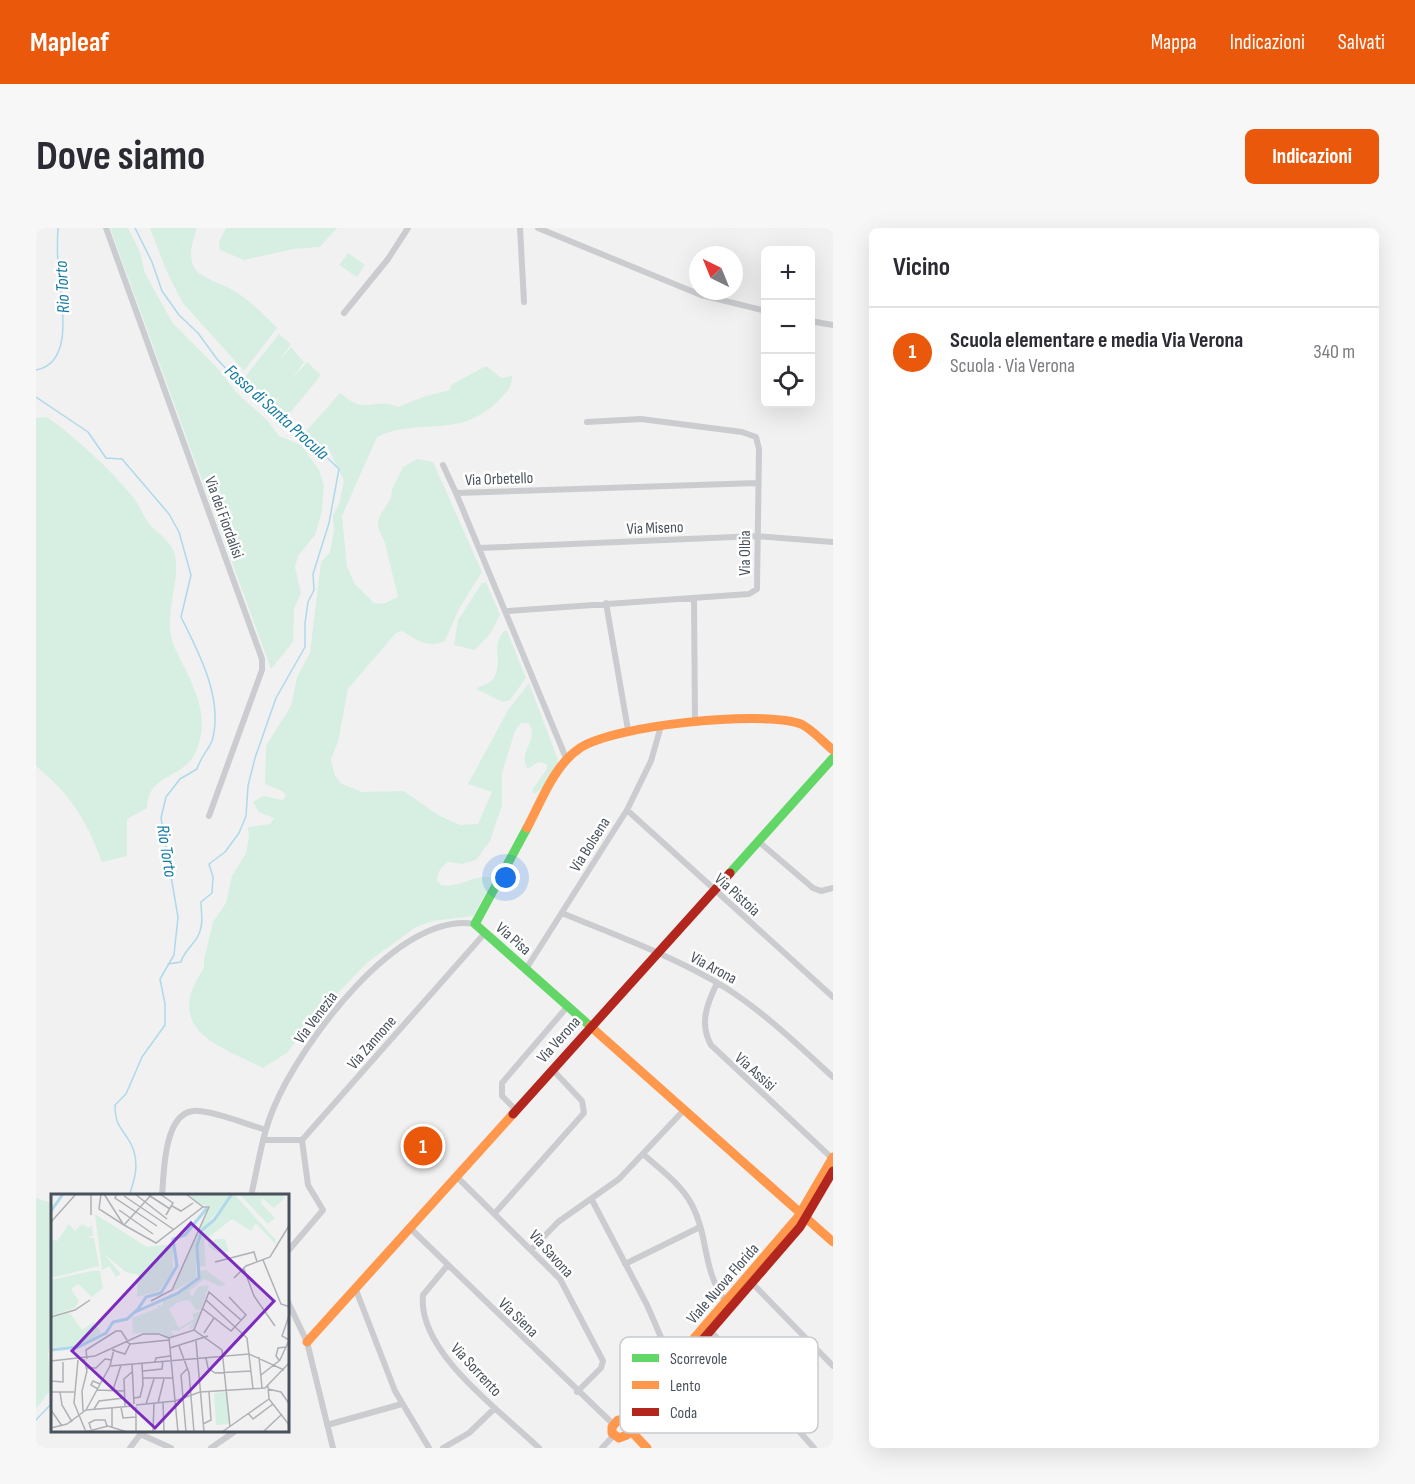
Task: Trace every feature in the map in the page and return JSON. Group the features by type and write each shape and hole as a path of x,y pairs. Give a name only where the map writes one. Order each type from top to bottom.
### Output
{"street":[{"name":"Via dei Fiordalisi","path":"106,228 263,664 209,816"},
{"path":"344,313 388,259 408,228"},
{"path":"520,228 524,302"},
{"path":"538,228 701,296 761,310"},
{"path":"815,322 833,325"},
{"name":"Via Olbia","path":"507,611 755,592 757,586 759,446 756,439 750,434 641,420 587,422"},
{"path":"443,465 456,493"},
{"name":"Via Orbetello","path":"566,758 507,611 456,493 758,483"},
{"name":"Via Miseno","path":"479,548 757,536 833,542"},
{"path":"694,598 695,723"},
{"path":"606,603 628,730"},
{"name":"Via Pisa","path":"833,750 808,728 792,721 661,726 628,730 591,741 566,758 474,924 833,1242"},
{"name":"Via Bolsena","path":"526,969 627,810 651,761 661,726"},
{"name":"Via Verona","path":"307,1342 833,758"},
{"name":"Via Pistoia","path":"627,810 833,997"},
{"path":"758,841 813,888 821,891 833,888"},
{"name":"Via Arona","path":"562,913 656,953 717,983 759,1012 833,1077"},
{"name":"Via Venezia","path":"251,1194 263,1140 277,1100 303,1054 327,1021 368,973 399,948 430,931 453,923 474,924"},
{"name":"Via Zannone","path":"302,1140 485,933"},
{"name":"Via Assisi","path":"717,983 707,1004 704,1020 707,1037 713,1048 833,1158"},
{"path":"515,1109 502,1096 502,1083 567,1007"},
{"path":"495,1213 584,1113 582,1101 552,1069"},
{"path":"532,1249 558,1222 615,1183 685,1109"},
{"path":"162,1194 168,1138 173,1127 187,1114 202,1111 266,1130"},
{"path":"263,1140 302,1140 308,1185 323,1210 290,1249"},
{"path":"643,1155 682,1190 693,1207 700,1227 711,1278 726,1302"},
{"name":"Viale Nuova Florida","path":"804,1216 833,1158"},
{"name":"Viale Nuova Florida","path":"700,1337 804,1216 833,1171"},
{"name":"Via Savona","path":"456,1176 532,1249 565,1285 603,1357 601,1368 577,1392"},
{"path":"591,1200 647,1305 661,1337"},
{"path":"625,1264 700,1227"},
{"name":"Via Siena","path":"410,1228 577,1392 613,1424"},
{"name":"Via Sorrento","path":"447,1266 424,1292 423,1305 428,1325 441,1351 495,1408 539,1448"},
{"path":"749,1280 805,1337"},
{"name":"Viale Nuova Florida","path":"708,1328 726,1302 749,1280"},
{"path":"356,1290 402,1404 429,1448"},
{"path":"290,1307 307,1342 333,1448"},
{"path":"708,1328 716,1337"},
{"path":"818,1351 833,1366"},
{"path":"327,1425 402,1404"},
{"path":"443,1448 469,1433 495,1408"},
{"path":"602,1448 614,1435 613,1424 620,1426"},
{"path":"130,1448 141,1433 171,1448"},
{"path":"211,1448 231,1433"},
{"path":"614,1435 619,1438 623,1433"},
{"path":"630,1433 639,1448"},
{"path":"632,1433 647,1448"},
{"path":"801,1433 814,1448"},
{"path":"525,1448 531,1441"}],"green space":[{"path":"110,228 128,228 140,252 145,273 172,322 218,369 237,393 268,421 279,436 301,445 319,470 324,485 322,511 315,535 298,556 295,567 301,593 294,609 293,642 271,669"},
{"path":"150,228 197,228 191,259 194,268 200,274 242,296 277,328 244,371 182,302 166,270"},
{"path":"226,228 337,228 320,247 293,249 244,260 220,250 219,242"},
{"path":"348,253 365,265 357,277 339,265"},
{"path":"279,334 291,344 279,361 291,347 304,362 292,379 307,362 321,375 286,418 273,407 280,395 271,405 267,405 241,382"},
{"path":"486,366 501,378 512,376 507,392 484,413 469,420 440,426 409,428 377,437 342,516 347,566 354,583 374,603 383,604 398,597 385,543 378,527 379,517 391,498 392,490 403,467 417,459 433,462 482,572 459,609 445,641 428,644 402,631 396,633 348,689 338,742 331,759 335,776 342,784 362,792 404,791 438,815 460,825 478,824 492,792 468,784 508,710 529,683 558,760 557,767 542,789 534,794 532,790 547,769 547,764 538,762 528,769 525,757 532,735 528,723 521,723 515,731 502,773 502,805 490,841 476,860 462,864 449,862 438,874 437,880 441,885 448,886 481,877 494,878 473,916 433,921 416,927 368,962 309,1022 288,1052 263,1068 228,1051 200,1032 192,1020 189,1006 193,989 204,968 213,922 226,903 232,876 246,853 249,838 248,827 270,824 274,818 259,812 253,802 263,796 283,800 286,795 265,784 266,746 291,706 297,677 310,653 321,562 330,552 334,530 333,515 339,504 344,481 327,446 312,444 301,437 340,393 358,404 390,404 398,407 450,390 451,385"},
{"path":"47,417 82,445 117,479 136,501 150,525 173,550 176,572 170,614 171,635 197,696 202,722 197,749 191,759 184,767 154,788 149,796 147,808 127,819 127,856 102,862 90,833 76,809 59,787 36,766 36,418"},
{"path":"486,582 500,615 490,634 475,650 454,645 458,620 482,583"},
{"path":"504,631 507,631 526,678 510,700 503,702 476,689 491,681 496,673 498,642"},
{"path":"36,1198 51,1203 51,1339 48,1354 51,1390 36,1408"}],"waterway":[{"name":"Rio Torto","path":"36,370 48,365 56,356 61,344 63,315 57,246 58,228"},
{"name":"Fosso di Santa Procula","path":"135,228 152,262 162,291 179,315 198,333 217,359 244,388 290,422 339,469 329,523 313,574 314,590 308,602 305,647 276,698 255,758 248,786 246,816 239,833 225,852 209,864 213,877 212,893 201,902 200,932 181,962 168,964"},
{"name":"Rio Torto","path":"36,397 88,432 106,458 122,459 169,514 179,532 191,575 181,617 208,677 215,709 215,725 211,744 197,769 180,779 166,797 161,818 178,917 174,955 160,979 165,1004 165,1025 142,1057 126,1094 115,1105 118,1123 131,1144 135,1157 135,1177 130,1194"},
{"name":"Rio Torto","path":"36,1420 51,1404"}],"traffic: fast":[{"path":"730,873 833,758"},
{"path":"527,828 475,924 590,1026"}],"traffic: slow":[{"path":"527,828 555,774 571,755 598,740 624,733 723,719 782,720 805,726 833,750"},
{"path":"590,1026 833,1242"},
{"path":"307,1342 513,1114"},
{"path":"695,1337 798,1217 833,1157"},
{"path":"620,1420 612,1427 612,1433 619,1438 628,1433"},
{"path":"633,1433 647,1448"}],"traffic: jam":[{"path":"513,1114 730,873"},
{"path":"705,1337 800,1227 833,1171"}],"place":[{"name":"Scuola elementare e media Via Verona","path":"423,1146"}]}
